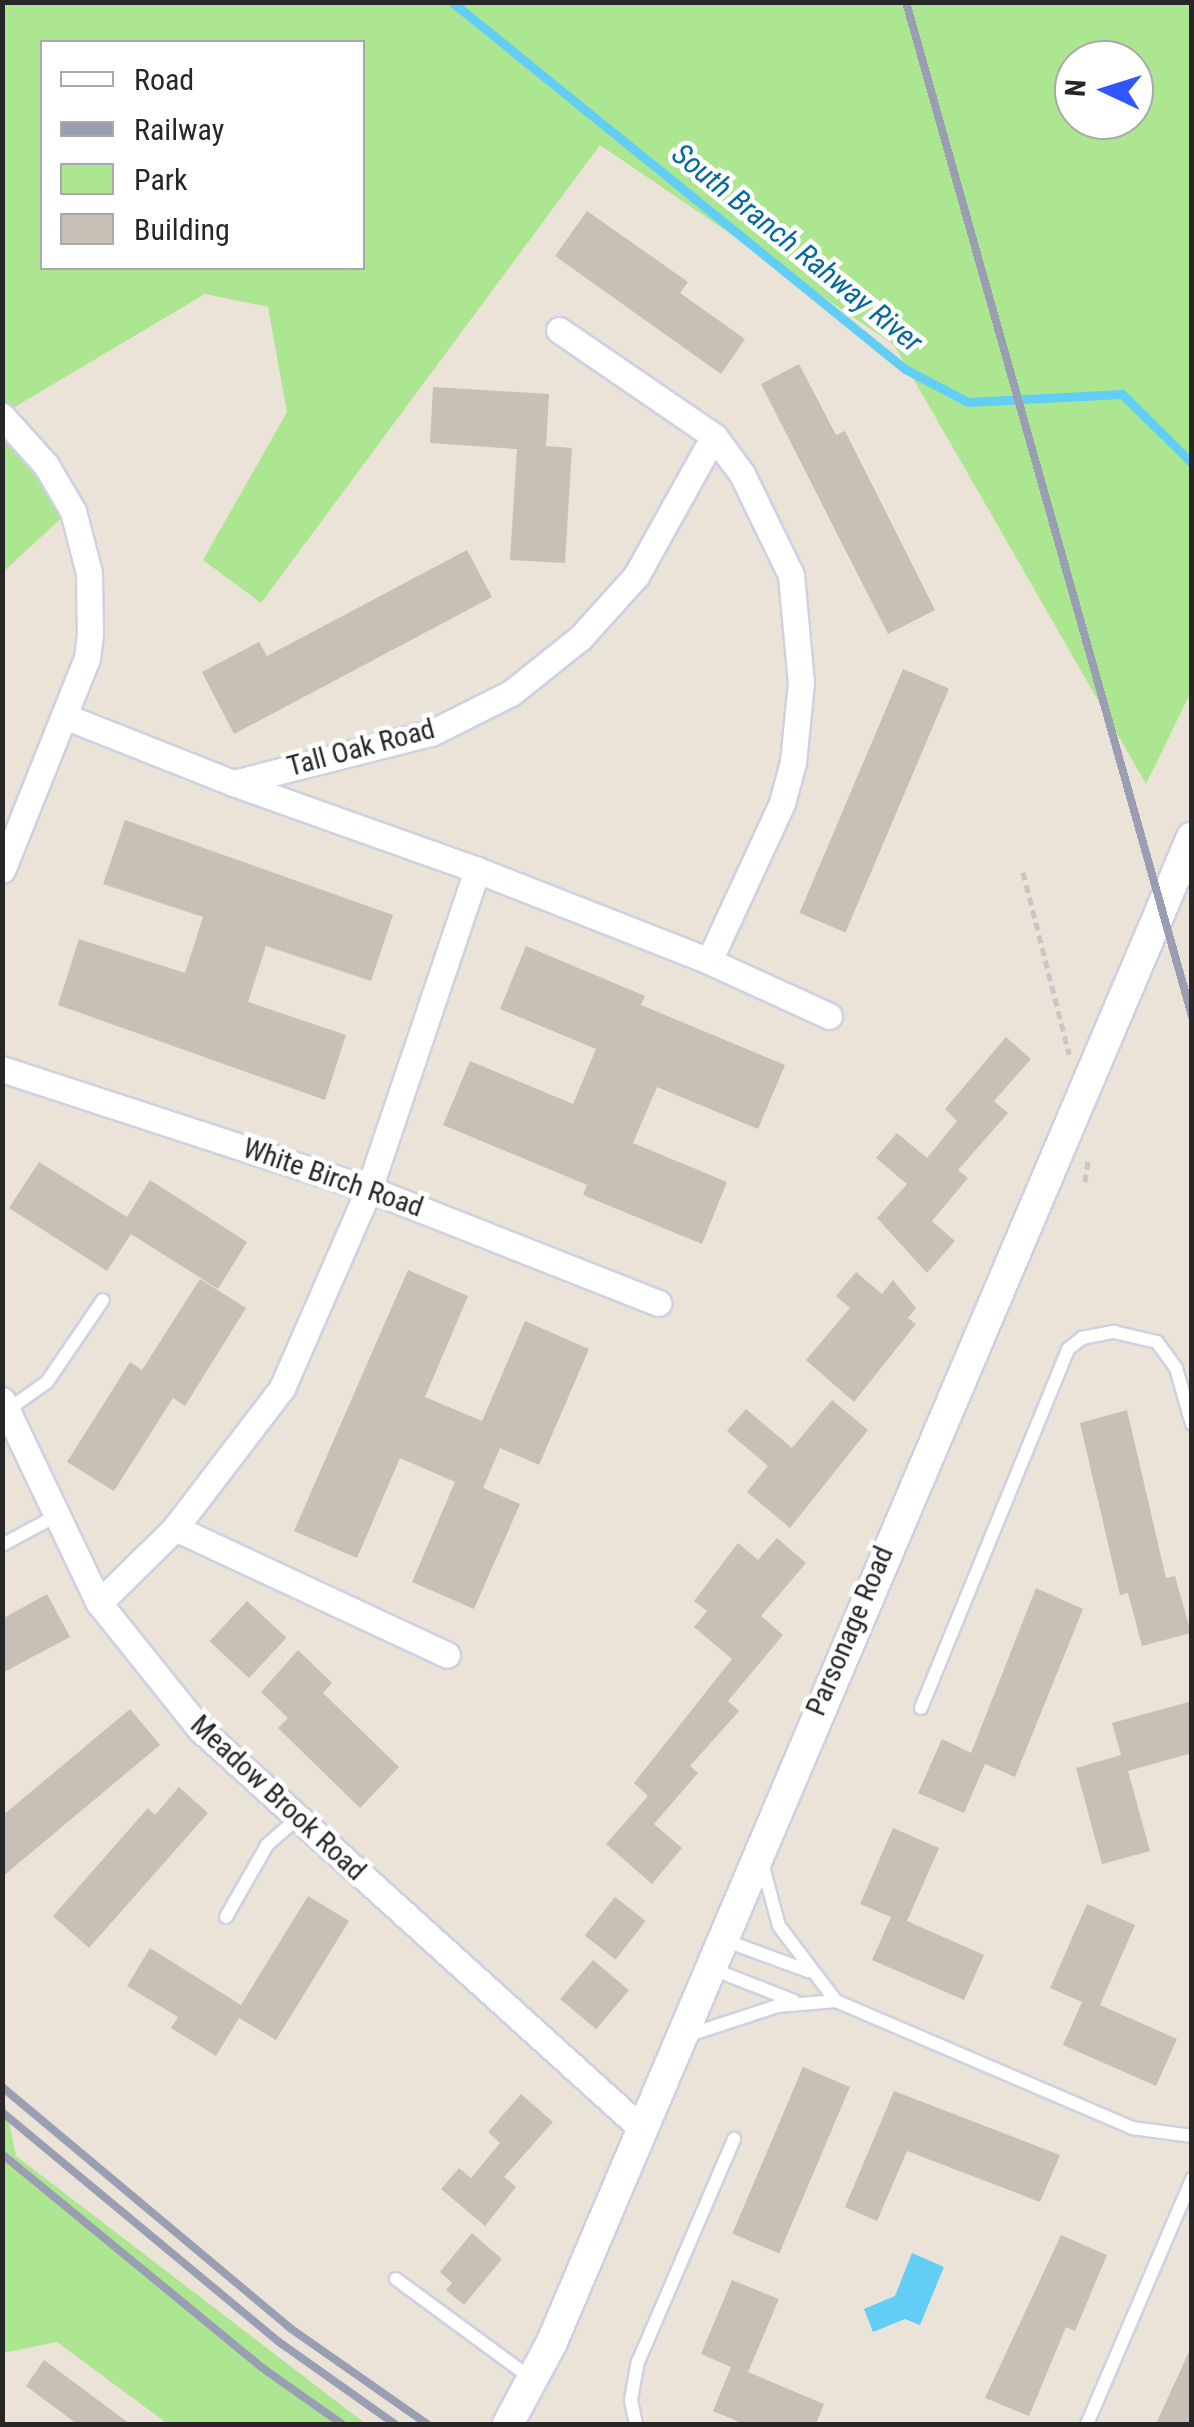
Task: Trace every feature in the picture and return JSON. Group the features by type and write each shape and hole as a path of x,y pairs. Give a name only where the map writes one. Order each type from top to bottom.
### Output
{"street":[{"path":"559,330 714,436 742,474 790,575 801,682 782,802 709,961"},
{"path":"2,416 65,495 85,554 90,634 64,716 2,870"},
{"name":"Tall Oak Road","path":"233,783 431,733 511,693 580,638 636,576 714,436"},
{"name":"Tall Oak Road","path":"64,716 233,783 477,870 709,961 829,1016"},
{"name":"Parsonage Road","path":"508,2424 534,2379 758,1844 1192,836"},
{"path":"99,1603 175,1528 282,1388 369,1188 477,870"},
{"name":"White Birch Road","path":"2,1069 369,1188 658,1303"},
{"name":"Meadow Brook Road","path":"4,1406 99,1603 200,1729 641,2128"},
{"path":"175,1528 448,1656"}],"lane":[{"path":"4,1406 48,1382 104,1300"},
{"path":"921,1708 1068,1349 1082,1338 1114,1332 1158,1342 1176,1368 1192,1424"},
{"path":"2,1545 54,1516"},
{"path":"226,1917 267,1845 298,1818"},
{"path":"758,1844 779,1926 836,2001 1132,2128 1192,2136"},
{"path":"720,1938 811,1972"},
{"path":"708,1968 800,2003"},
{"path":"678,2040 732,2017 800,2003 836,2001"},
{"path":"636,2424 630,2400 638,2362 734,2139"},
{"path":"1087,2424 1192,2179"},
{"path":"396,2279 534,2379"}],"path":[{"path":"1023,872 1077,1096"},
{"path":"1085,1182 1089,1148"}],"green space":[{"path":"2,3 1191,3 1191,692 1146,784 894,345 600,145 261,603 203,560 287,412 268,307 205,294 3,414"},
{"path":"2,418 68,512 3,572 2,572"},
{"path":"3,2093 16,2156 366,2424 168,2424 57,2342 3,2353"}],"water":[{"path":"912,2253 944,2267 920,2325 905,2319 873,2332 864,2309 895,2296"}],"building":[{"path":"587,211 688,282 680,293 745,339 721,374 555,256"},
{"path":"799,364 836,435 845,431 935,610 888,634 761,384"},
{"path":"433,387 549,394 546,446 572,448 565,563 510,560 517,449 430,443"},
{"path":"467,550 492,597 234,734 202,672 259,642 267,656"},
{"path":"903,669 949,689 845,932 799,913"},
{"path":"125,820 393,915 371,981 266,946 248,1002 346,1035 325,1100 58,1005 79,939 185,973 203,917 103,884"},
{"path":"526,946 645,996 641,1005 785,1065 758,1129 657,1087 633,1143 727,1182 702,1244 583,1195 587,1185 443,1125 470,1061 573,1104 596,1049 500,1009"},
{"path":"1006,1037 1031,1059 994,1101 1008,1113 958,1170 968,1178 932,1221 955,1241 927,1273 877,1218 907,1184 876,1158 897,1133 927,1158 957,1121 945,1109"},
{"path":"39,1162 127,1217 150,1180 247,1242 218,1289 131,1234 107,1271 9,1208"},
{"path":"408,1270 468,1296 425,1397 482,1421 525,1321 589,1349 539,1465 500,1448 483,1488 520,1504 474,1609 412,1582 455,1482 400,1458 357,1558 294,1531"},
{"path":"856,1272 882,1294 893,1280 916,1308 908,1318 916,1324 854,1402 806,1360 850,1308 836,1296"},
{"path":"200,1279 246,1308 185,1406 173,1398 114,1491 67,1462 130,1362 142,1370"},
{"path":"832,1400 868,1430 790,1528 747,1492 768,1466 727,1431 746,1409 792,1448"},
{"path":"1127,1410 1166,1578 1175,1576 1191,1633 1142,1646 1128,1593 1120,1595 1080,1423"},
{"path":"777,1538 806,1563 761,1616 783,1635 728,1701 739,1711 690,1766 698,1773 654,1824 682,1848 652,1884 606,1844 648,1796 634,1783 732,1659 694,1627 707,1611 694,1601 738,1543 758,1560"},
{"path":"1036,1588 1083,1609 1015,1777 985,1764 964,1813 918,1793 942,1739 971,1753"},
{"path":"47,1594 70,1637 2,1673 2,1619"},
{"path":"247,1601 286,1638 249,1678 209,1641"},
{"path":"298,1650 332,1683 323,1693 399,1767 360,1808 278,1728 288,1718 261,1692"},
{"path":"1192,1701 1192,1753 1128,1771 1150,1851 1102,1864 1076,1768 1121,1755 1112,1723"},
{"path":"130,1709 160,1745 2,1877 2,1816"},
{"path":"179,1787 208,1813 89,1948 53,1916 148,1808 155,1815"},
{"path":"893,1828 939,1848 907,1921 984,1955 964,2000 872,1960 891,1917 860,1904"},
{"path":"308,1896 349,1921 276,2040 239,2018 216,2056 171,2028 178,2017 127,1986 150,1948 241,2005"},
{"path":"615,1897 646,1921 616,1960 585,1936"},
{"path":"1087,1904 1135,1925 1100,2005 1177,2039 1156,2086 1063,2045 1082,2002 1050,1988"},
{"path":"593,1960 629,1990 596,2029 560,1999"},
{"path":"803,2067 850,2087 779,2254 732,2234"},
{"path":"894,2091 1060,2155 1040,2202 907,2151 877,2221 845,2207"},
{"path":"521,2094 553,2122 504,2177 516,2187 485,2226 441,2189 459,2168 471,2178 500,2143 488,2132"},
{"path":"472,2233 502,2259 464,2305 446,2290 452,2283 440,2272"},
{"path":"1061,2235 1107,2255 1075,2331 1066,2327 1029,2416 985,2398"},
{"path":"732,2280 779,2299 748,2372 824,2404 816,2424 744,2424 713,2411 731,2367 701,2354"},
{"path":"1192,2345 1192,2424 1156,2424"},
{"path":"44,2360 130,2424 77,2424 26,2386"}],"waterway":[{"name":"South Branch Rahway River","path":"452,2 905,369 968,402 1122,394 1192,463"}],"railway":[{"path":"906,2 1192,1016"},
{"path":"2,2087 290,2328 427,2424"},
{"path":"2,2112 279,2342 395,2424"},
{"path":"2,2154 261,2367 342,2424"}]}
